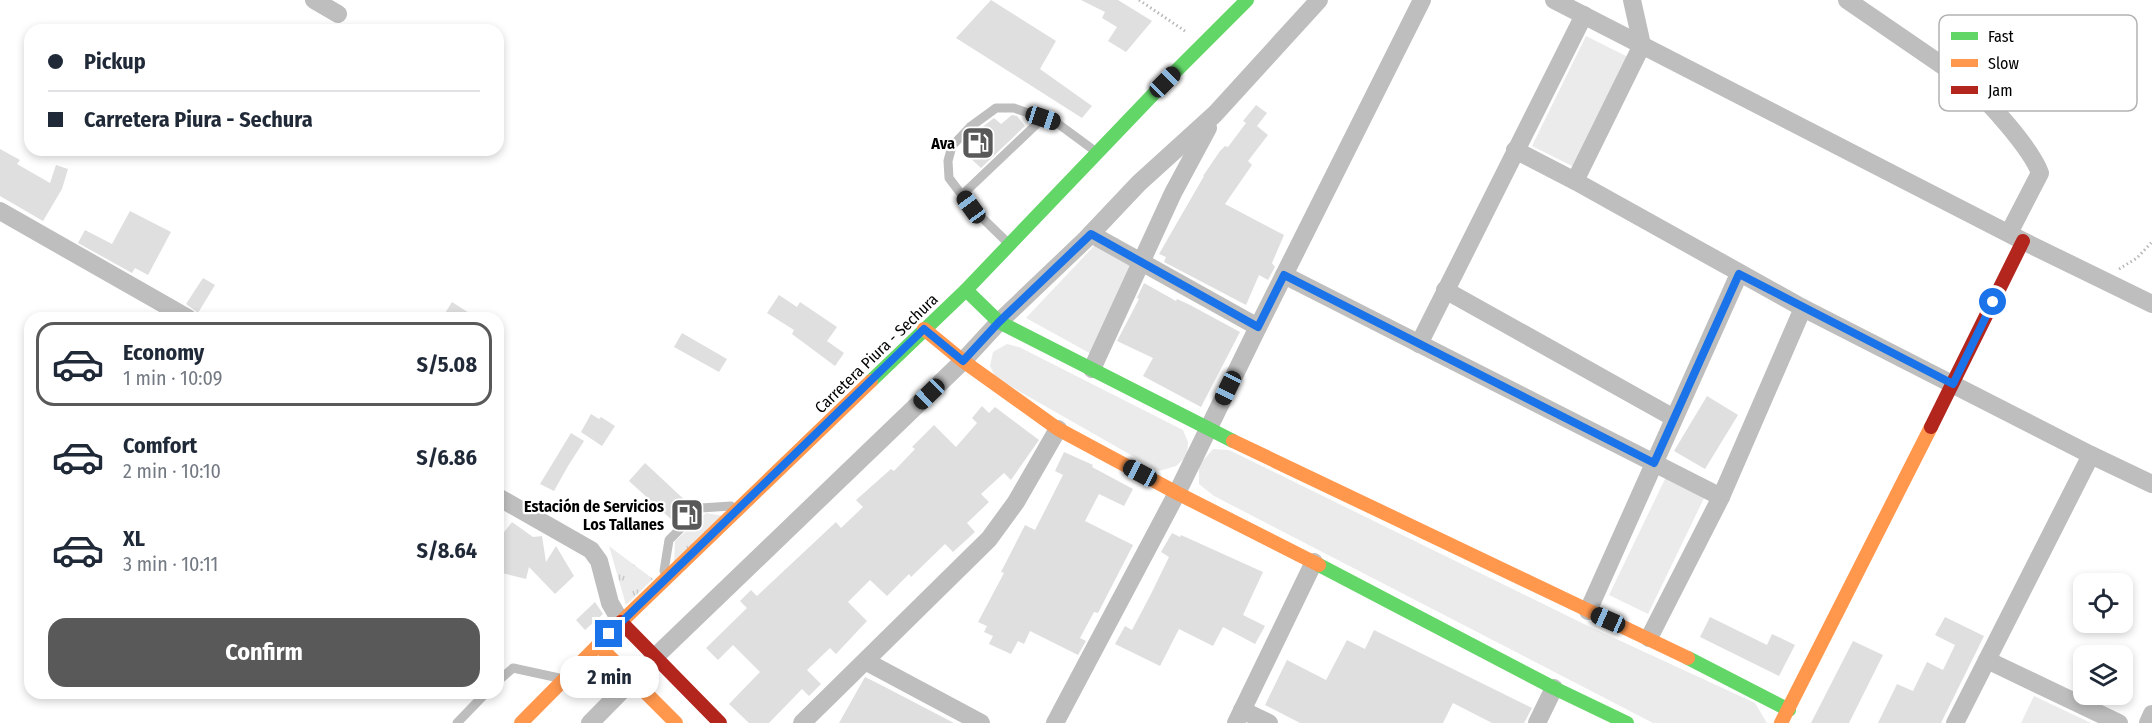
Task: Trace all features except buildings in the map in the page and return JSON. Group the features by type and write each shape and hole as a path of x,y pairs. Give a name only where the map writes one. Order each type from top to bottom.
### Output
{"street":[{"path":"314,0 338,14"},
{"name":"Carretera Piura - Sechura","path":"521,723 662,582 966,290 1097,152 1247,0"},
{"path":"590,723 655,657 963,361 999,322 1091,234 1139,183 1215,114 1319,0"},
{"path":"1055,723 1177,493 1422,0"},
{"path":"1554,0 2016,237 2152,304"},
{"path":"1575,181 1642,45 1632,0"},
{"path":"1847,0 1939,63"},
{"path":"1419,344 1584,15"},
{"path":"1781,723 1953,384 2016,237 2040,173 2032,158 1995,111"},
{"path":"1092,369 1173,193 1215,114"},
{"path":"1515,150 1803,308 2152,484"},
{"path":"0,211 177,312"},
{"path":"1091,234 1258,327"},
{"path":"1588,611 1739,274"},
{"path":"1284,275 1721,497"},
{"path":"966,290 999,322 1208,428 1588,611 1649,638 1789,710"},
{"path":"1445,291 1674,418"},
{"path":"1649,638 1721,497 1803,308"},
{"path":"924,329 963,361 1058,429 1554,688 1605,718 1627,723"},
{"path":"802,723 867,662 989,539 1016,502 1058,429"},
{"path":"1955,723 2091,455"},
{"path":"504,500 591,550 599,561 609,603 621,622 720,723"},
{"path":"1269,723 1239,717 1314,562"},
{"path":"598,645 676,723"},
{"path":"1987,660 2119,723"},
{"path":"867,662 981,723"},
{"path":"1536,723 1554,688"},
{"path":"2148,723 2152,714"}],"lane":[{"path":"1009,244 971,207 949,178 948,161 952,147 970,127 996,108 1014,108 1057,123 1097,152"},
{"path":"962,195 1043,118"},
{"path":"662,582 669,540 701,508 742,505"},
{"path":"504,676 513,668 564,679"},
{"path":"457,723 480,699"}],"path":[{"path":"1139,0 1203,44"},
{"path":"2102,279 2137,258 2152,242"}],"green space":[{"path":"1586,36 1628,57 1574,167 1532,146"},
{"path":"1096,244 1135,266 1093,355 1026,318"},
{"path":"1007,344 1019,347 1183,430 1188,442 1187,456 1176,466 1159,471 996,378 990,366 993,352"},
{"path":"1213,449 1229,450 1584,624 1755,703 1767,723 1653,723 1214,496 1199,484 1199,465"},
{"path":"1666,477 1705,496 1648,614 1609,595"},
{"path":"706,513 724,516 674,565 675,541"},
{"path":"609,546 653,579 626,605"},
{"path":"2034,696 2091,723 2021,723"}],"traffic: fast":[{"path":"871,381 966,290 1165,82 1247,0"},
{"path":"966,290 999,322 1233,441"},
{"path":"1319,565 1554,688 1627,723"},
{"path":"1688,658 1789,710"}],"traffic: slow":[{"path":"924,329 963,361 1058,429 1319,565"},
{"path":"521,723 621,622 871,381"},
{"path":"1781,723 1931,427"},
{"path":"1233,441 1688,658"},
{"path":"598,645 676,723"}],"traffic: jam":[{"path":"1931,427 2023,241"},
{"path":"621,622 720,723"}],"place":[{"name":"Ava","path":"978,143"},
{"name":"Estación de Servicios Los Tallanes","path":"687,515"}],"route":[{"path":"609,634 924,329 963,361 999,322 1091,234 1258,327 1284,275 1654,463 1739,274 1953,384 1993,302"}]}
